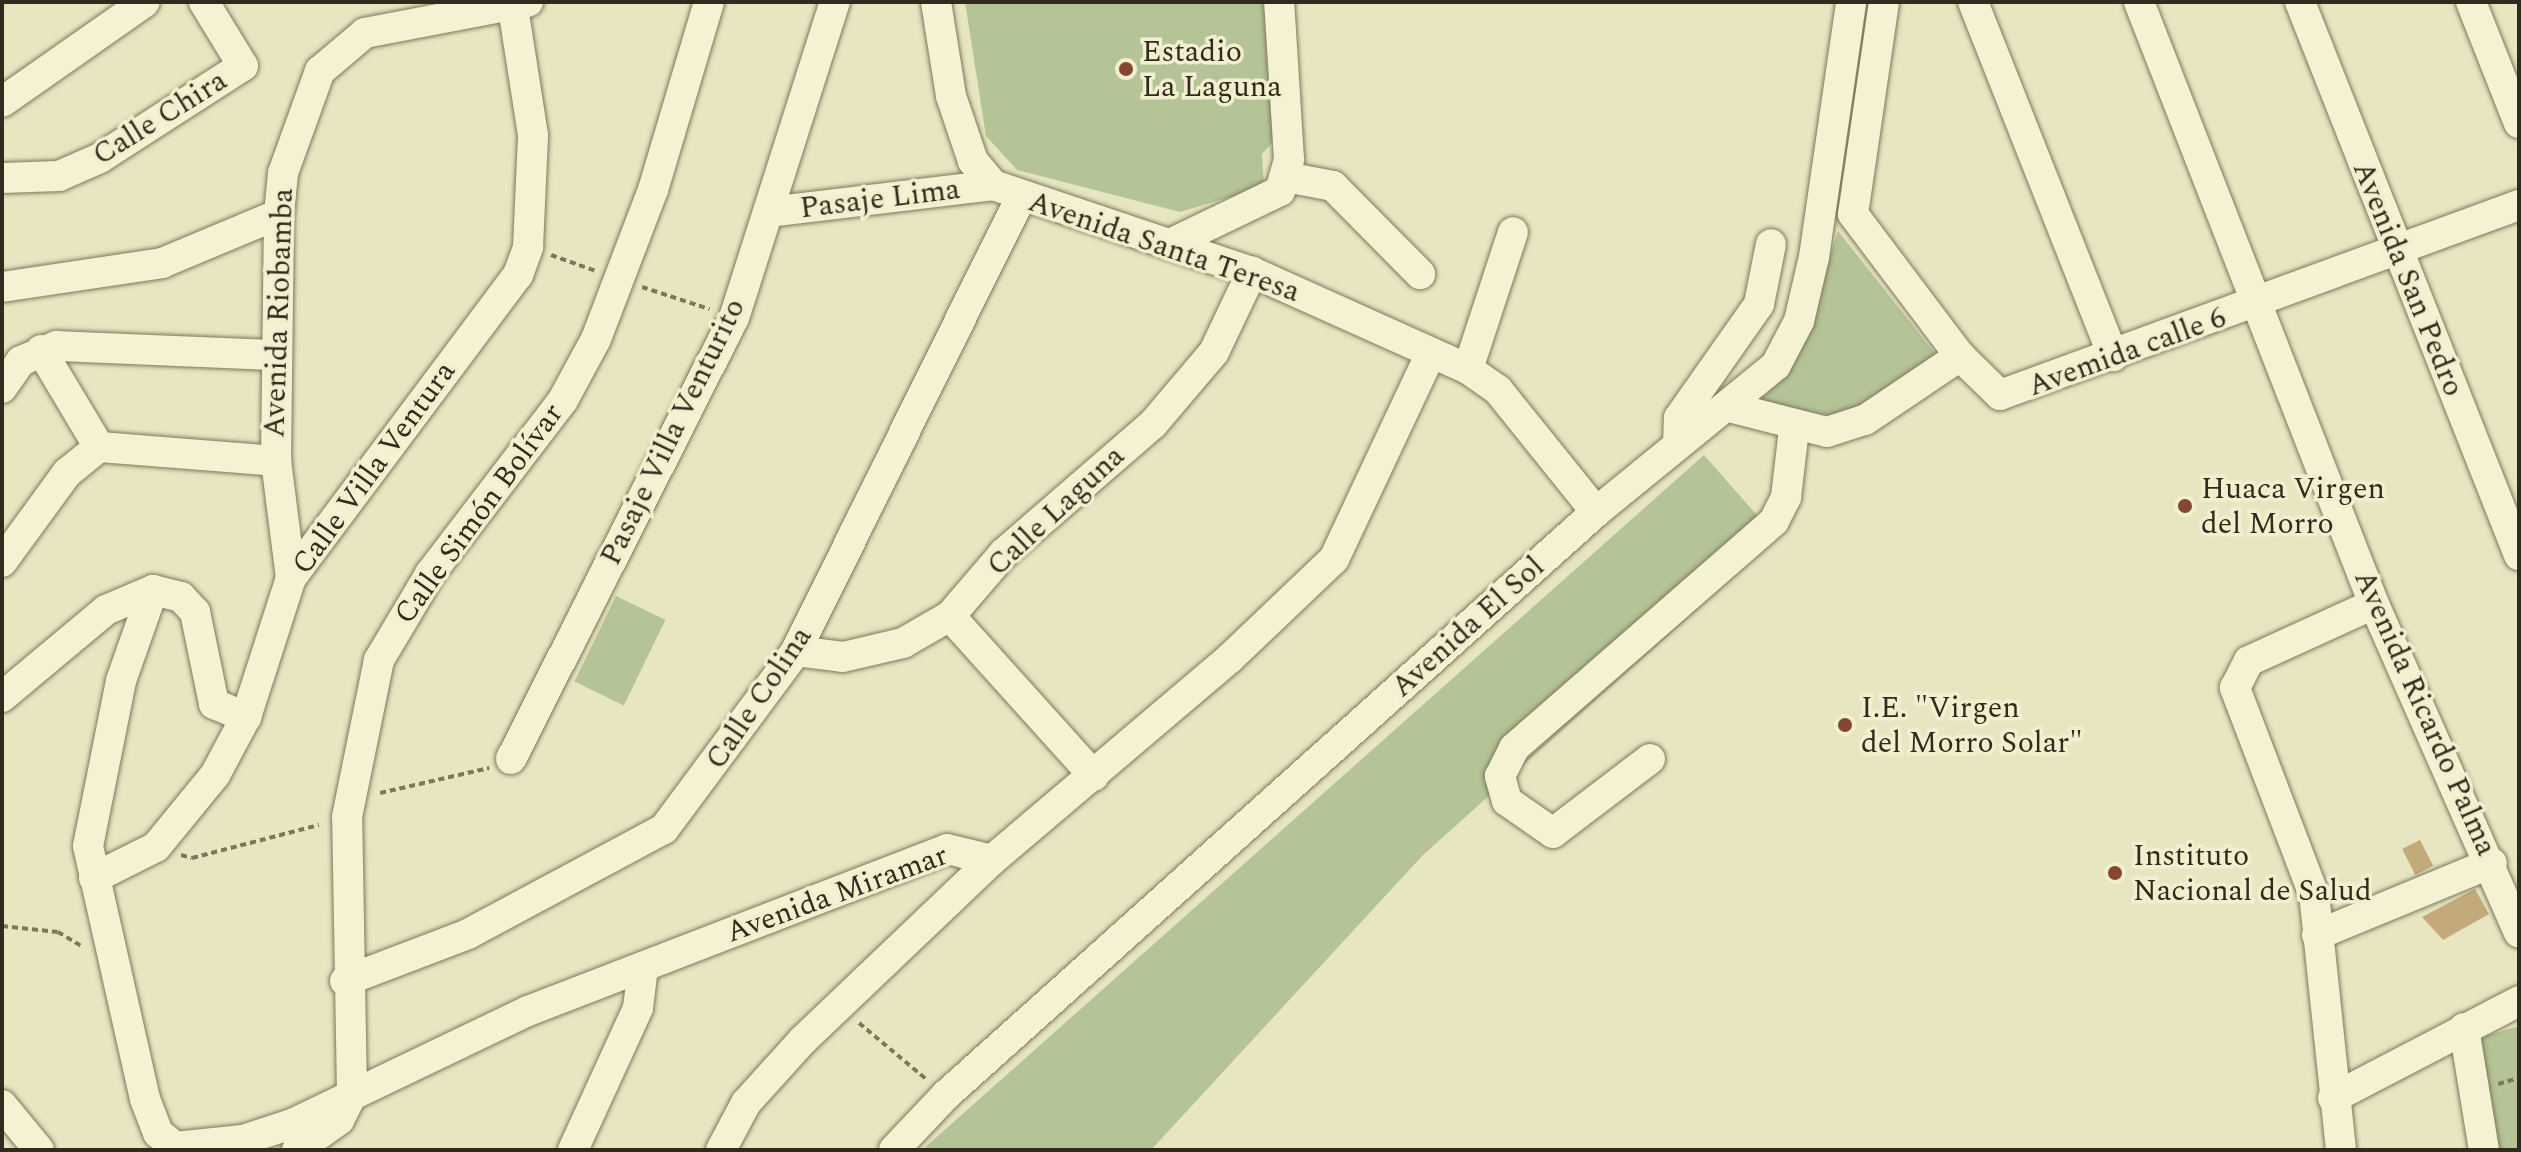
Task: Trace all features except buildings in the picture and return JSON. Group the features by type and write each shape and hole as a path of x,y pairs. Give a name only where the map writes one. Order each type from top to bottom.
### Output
{"street":[{"path":"2,102 145,2"},
{"name":"Calle Chira","path":"2,178 59,176 100,158 243,66 204,2"},
{"name":"Calle Simón Bolívar","path":"352,1094 345,981 347,817 379,660 430,574 563,400 596,339 653,190 709,2"},
{"name":"Pasaje Villa Venturito","path":"511,759 734,318 835,2"},
{"name":"Avenida Santa Teresa","path":"936,2 951,96 973,161 993,185 1020,199 1252,272 1430,355 1468,369 1498,390 1596,512"},
{"path":"1170,244 1280,191 1286,177 1279,2"},
{"name":"Avenida El Sol","path":"894,1150 946,1095 1596,512 1678,444 1729,407 1776,365 1799,321 1851,2"},
{"path":"1729,407 1794,429 1827,432 1865,420 1960,356 1853,214 1884,2"},
{"path":"1973,2 2113,356"},
{"name":"Avenida Ricardo Palma","path":"2139,2 2253,306 2374,604 2492,863 2519,932"},
{"name":"Avenida San Pedro","path":"2300,2 2395,252 2519,555"},
{"path":"2471,2 2519,123"},
{"name":"Avenida Riobamba","path":"291,578 276,461 279,214 283,173 320,71 339,49 365,33 520,5"},
{"name":"Calle Villa Ventura","path":"94,878 156,847 215,775 246,717 291,578 518,275 528,247 533,135 520,5"},
{"path":"1286,177 1333,186 1420,274"},
{"name":"Pasaje Lima","path":"768,212 993,185"},
{"name":"Calle Colina","path":"345,981 468,934 653,837 796,651 1020,199"},
{"name":"Avemida calle 6","path":"1960,356 2000,395 2253,306 2519,205"},
{"path":"2,287 162,263 279,214"},
{"path":"1468,369 1513,232"},
{"path":"1678,444 1679,418 1759,304 1771,244"},
{"name":"Calle Laguna","path":"796,651 843,657 903,643 950,616 1004,553 1153,424 1214,352 1252,272"},
{"path":"2,388 21,361 41,350 69,345 275,355"},
{"path":"41,350 99,447"},
{"name":"Avenida Miramar","path":"114,979 149,1111 158,1133 175,1147 243,1140 352,1094 528,1011 947,849 992,860 1094,776 1334,559 1430,355"},
{"path":"1650,759 1569,828 1553,833 1507,801 1500,776 1514,748 1774,521 1786,497 1794,429"},
{"path":"2,562 83,453 99,447 276,461"},
{"path":"114,979 88,846 121,681 153,590"},
{"path":"2,697 106,610 153,590 181,597 195,612 214,704 246,717"},
{"path":"2341,1150 2317,935 2300,847 2235,688 2238,673 2249,661 2374,604"},
{"path":"950,616 1094,776"},
{"path":"721,1150 746,1103 839,1007 992,860"},
{"path":"2317,935 2492,863"},
{"path":"573,1150 638,1008 643,969"},
{"path":"2333,1098 2519,1001"},
{"path":"2464,1028 2484,1150"},
{"path":"297,1150 339,1120 352,1094"},
{"path":"2,1105 39,1150"}],"path":[{"path":"379,785 380,797 511,759"},
{"path":"156,847 192,858 347,817"},
{"path":"2,926 58,932 114,979"},
{"path":"839,1007 946,1095"}],"green space":[{"name":"Estadio La Laguna","path":"965,2 1273,2 1279,135 1262,154 1264,187 1180,212 1017,170 986,136"},
{"path":"1838,231 1937,356 1874,402 1834,416 1756,403 1781,381 1806,331"},
{"path":"1704,455 1777,538 1423,855 1151,1150 922,1150"},
{"path":"616,596 665,620 624,705 574,681"},
{"path":"2519,1026 2519,1150 2490,1150 2472,1040"}],"place":[{"name":"Estadio La Laguna","path":"1126,69"},
{"name":"Huaca Virgen del Morro","path":"2185,506"},
{"name":"I.E. \"Virgen del Morro Solar\"","path":"1845,725"},
{"name":"Instituto Nacional de Salud","path":"2115,873"}]}
